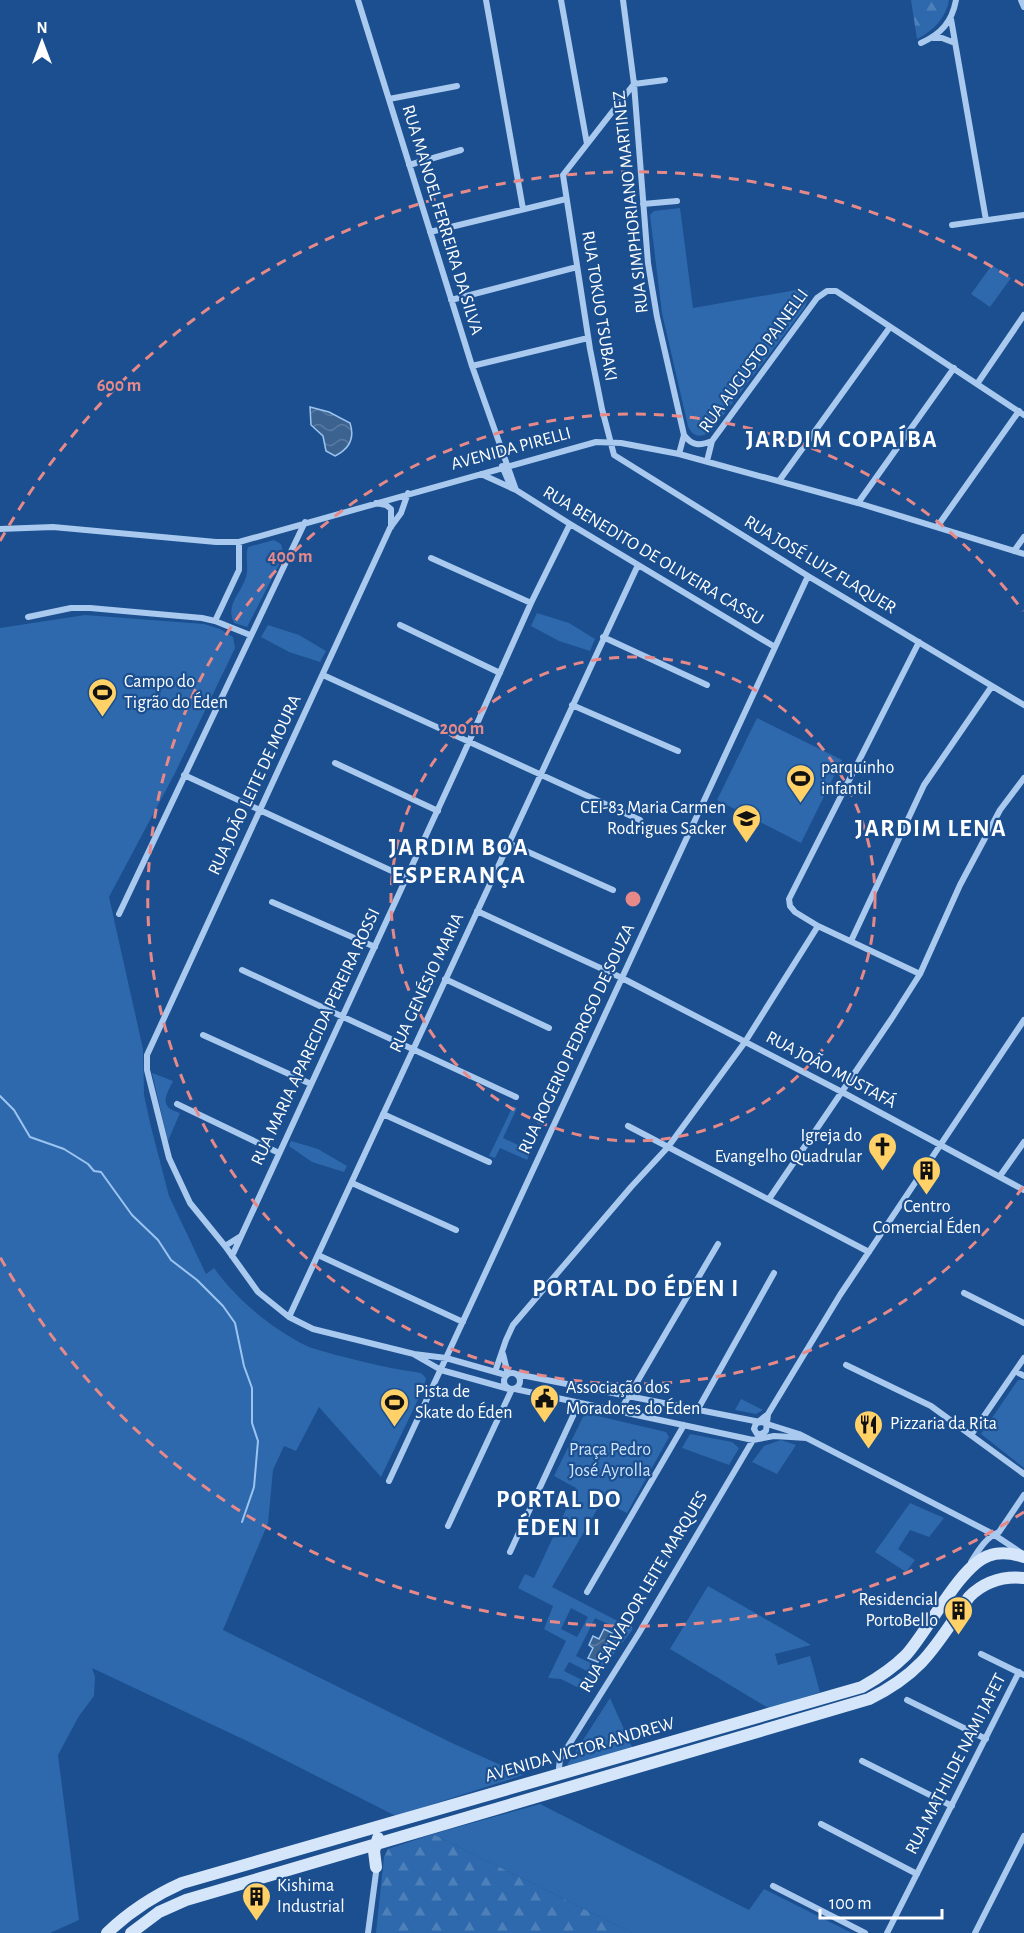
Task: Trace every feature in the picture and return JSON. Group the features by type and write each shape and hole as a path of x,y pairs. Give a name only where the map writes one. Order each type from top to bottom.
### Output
{"main road":[{"name":"AVENIDA VICTOR ANDREW","path":"107,1933 135,1908 157,1894 182,1883 862,1687 893,1667 907,1653 957,1583 979,1561 987,1556 1010,1553 1024,1556"},
{"name":"AVENIDA VICTOR ANDREW","path":"131,1933 159,1912 186,1900 869,1699 904,1679 925,1661 969,1597 981,1586 999,1579 1024,1578"},
{"path":"942,1638 937,1625 945,1610 945,1600"},
{"path":"561,1775 580,1784"},
{"path":"376,1867 374,1851 379,1843 381,1832 389,1823"}],"street":[{"name":"RUA MANOEL FERREIRA DA SILVA","path":"358,0 451,300 500,447 504,467"},
{"path":"486,0 523,209"},
{"path":"561,0 587,144"},
{"name":"RUA SIMPHORIANO MARTINEZ","path":"623,0 634,84 648,263 657,317 684,435 679,454"},
{"path":"956,0 951,19 986,220"},
{"path":"1021,0 1024,7"},
{"path":"921,43 942,30 951,19"},
{"path":"932,38 947,39 955,43"},
{"path":"587,144 634,84 665,80"},
{"path":"389,99 457,86"},
{"name":"RUA TOKUO TSUBAKI","path":"587,144 563,175 588,338 610,442"},
{"path":"409,165 461,150"},
{"path":"430,232 566,199"},
{"path":"644,204 677,201"},
{"path":"952,225 1024,215"},
{"path":"451,300 577,267"},
{"name":"RUA AUGUSTO PAINELLI","path":"707,461 712,441 817,298 827,291 836,291 890,327"},
{"path":"977,384 1024,315"},
{"path":"778,481 890,327 1022,413 937,527"},
{"path":"472,366 588,338"},
{"path":"858,503 954,368"},
{"path":"684,435 688,441 695,444 704,445 712,441"},
{"name":"AVENIDA PIRELLI","path":"0,529 53,527 216,542 239,542 479,473 596,442 610,442 707,461 858,503 1024,554"},
{"name":"RUA JOSÉ LUIZ FLAQUER","path":"610,442 614,455 620,460 808,576 992,686 1023,702"},
{"name":"RUA BENEDITO DE OLIVEIRA CASSU","path":"504,467 514,489"},
{"name":"RUA BENEDITO DE OLIVEIRA CASSU","path":"479,473 514,489 775,647"},
{"name":"RUA JOÃO LEITE DE MOURA","path":"225,1246 190,1203 169,1158 147,1070 147,1055 390,528 401,513 408,493"},
{"path":"374,503 386,505 391,509 390,528"},
{"path":"119,914 305,522"},
{"name":"RUA MARIA APARECIDA PEREIRA ROSSI","path":"232,1256 438,811 531,603 570,524"},
{"path":"1014,551 1024,537"},
{"path":"215,621 239,570 239,542"},
{"path":"431,558 531,603"},
{"name":"RUA GENÉSIO MARIA","path":"289,1317 638,565"},
{"name":"RUA ROGERIO PEDROSO DE SOUZA","path":"389,1481 808,576"},
{"path":"28,617 71,608 90,608 215,621 250,635"},
{"path":"400,626 500,673"},
{"path":"603,637 707,685"},
{"path":"919,642 789,898 790,906 795,912 818,926 920,974"},
{"path":"322,675 640,820"},
{"path":"851,941 924,785 992,686"},
{"path":"572,705 678,751"},
{"path":"335,763 438,811"},
{"path":"184,775 407,878"},
{"path":"769,1199 920,974 960,885 1000,810 1024,778"},
{"path":"508,843 613,890"},
{"path":"272,902 375,947"},
{"name":"RUA JOÃO MUSTAFÁ","path":"477,911 622,978 1024,1190"},
{"path":"495,1372 513,1325 668,1147 745,1042 818,926"},
{"path":"242,970 516,1097"},
{"path":"445,980 549,1028"},
{"name":"RUA SALVADOR LEITE MARQUES","path":"548,1779 639,1633 761,1424 840,1295 1024,1020"},
{"path":"203,1035 311,1084"},
{"path":"177,1104 279,1153"},
{"path":"383,1114 489,1162"},
{"path":"628,1126 869,1252"},
{"path":"1000,1176 1024,1142"},
{"path":"352,1183 456,1230"},
{"path":"242,1235 225,1246 258,1292 289,1317 313,1329 414,1354 446,1358 495,1372 630,1395 784,1428 993,1534 1024,1556"},
{"path":"620,1411 718,1244"},
{"path":"318,1255 463,1322"},
{"path":"698,1409 774,1273"},
{"path":"964,1293 1024,1323"},
{"path":"503,1351 507,1374 504,1383 512,1389"},
{"path":"414,1354 441,1370 512,1389 753,1440 774,1436 807,1438"},
{"path":"971,1435 1024,1358"},
{"path":"846,1365 931,1406 1024,1474"},
{"path":"1015,1371 1024,1376"},
{"path":"448,1526 512,1389 520,1383 520,1378 516,1374"},
{"path":"510,1552 579,1403"},
{"path":"761,1424 763,1434 758,1434 761,1424"},
{"path":"587,1592 684,1425"},
{"name":"RUA SALVADOR LEITE MARQUES","path":"753,1440 763,1434"},
{"path":"957,1583 978,1551 993,1534 999,1532 1024,1495"},
{"path":"981,1653 1022,1674"},
{"name":"RUA MATHILDE NAMI JAFET","path":"887,1933 986,1739 1022,1674"},
{"path":"907,1700 986,1739"},
{"path":"560,1759 561,1775"},
{"path":"862,1761 952,1806"},
{"path":"821,1824 917,1874"},
{"path":"975,1933 1024,1836"},
{"path":"356,1850 370,1855 376,1867 368,1933"},
{"path":"773,1886 866,1933"}],"green space":[{"path":"911,0 949,0 945,13 938,23 917,39"},
{"path":"680,208 693,308 802,289 808,291 809,296 805,307 713,429 699,436 693,434 688,426 662,313 650,215 654,211"},
{"path":"992,265 1011,278 990,307 971,294"},
{"path":"274,540 281,544 284,555 247,627 234,623 231,610 246,577 248,547"},
{"path":"537,613 569,623 595,639 590,651 559,641 531,626"},
{"path":"85,615 204,624 220,629 233,637 235,648 175,773 109,897 143,1049 144,1095 169,1196 206,1274 214,1268 245,1303 269,1323 309,1347 368,1363 421,1373 426,1378 424,1387 381,1477 319,1407 296,1451 284,1446 273,1470 268,1523 223,1630 454,1744 523,1775 396,1816 247,1741 92,1668 95,1677 94,1696 79,1716 58,1755 79,1920 50,1933 0,1933 0,628"},
{"path":"268,625 299,635 326,651 320,662 289,652 261,637"},
{"path":"757,718 842,760 801,843 717,800"},
{"path":"152,1073 173,1081 166,1097 166,1104 173,1111 180,1113 168,1141"},
{"path":"513,1106 517,1108 503,1138 531,1151 527,1160 500,1148 495,1158 489,1156"},
{"path":"291,1141 318,1149 347,1166 344,1172 312,1162 289,1146"},
{"path":"1018,1380 1024,1380 1024,1468 981,1434"},
{"path":"741,1399 763,1410 756,1414 735,1410"},
{"name":"Praça Pedro José Ayrolla","path":"589,1414 666,1432 669,1437 627,1513 602,1501 552,1587 633,1629 585,1691 561,1679 548,1678 566,1641 544,1629 553,1606 518,1588 525,1574 534,1578 576,1488 554,1476 583,1417","holes":["571,1608 588,1617 577,1637 561,1629","595,1618 619,1629 599,1667 576,1656","569,1662 589,1672 584,1681 564,1671"]},
{"path":"690,1434 732,1442 739,1448 729,1465 682,1448"},
{"path":"781,1440 796,1445 777,1474 752,1462 764,1446"},
{"path":"910,1503 944,1518 929,1537 910,1530 898,1549 915,1560 906,1572 875,1552"},
{"path":"708,1586 811,1645 775,1654 778,1665 810,1656 820,1692 770,1709 670,1649"},
{"path":"610,1698 633,1749 569,1767 567,1765"},
{"path":"540,1804 749,1910 764,1889 852,1933 632,1933 433,1834"},
{"path":"433,1834 632,1933 376,1933 384,1857 388,1849"}],"water":[{"path":"310,407 329,412 350,423 352,434 350,442 335,456 326,451 323,436 311,425"},
{"path":"604,1629 612,1633 598,1662 588,1658 593,1648 589,1645 593,1636 599,1639"}],"waterway":[{"path":"0,1096 14,1110 30,1137 64,1149 88,1164 94,1171 101,1172 132,1215 158,1240 171,1260 197,1280 223,1306 235,1323 244,1366 252,1388 252,1423 258,1441 254,1487 242,1522"}],"place":[{"name":"Campo do Tigrão do Éden","path":"103,718"},
{"name":"parquinho infantil","path":"800,804"},
{"name":"CEI-83 Maria Carmen Rodrigues Sacker","path":"747,844"},
{"name":"Igreja do Evangelho Quadrular","path":"883,1172"},
{"name":"Centro Comercial Éden","path":"927,1196"},
{"name":"Associação dos Moradores do Éden","path":"545,1424"},
{"name":"Pista de Skate do Éden","path":"394,1428"},
{"name":"Pizzaria da Rita","path":"869,1450"},
{"name":"Residencial PortoBello","path":"959,1636"},
{"name":"Kishima Industrial","path":"256,1922"}],"district":[{"name":"JARDIM COPAÍBA","path":"842,440"},
{"name":"JARDIM LENA","path":"931,829"},
{"name":"JARDIM BOA ESPERANÇA","path":"459,862"},
{"name":"PORTAL DO ÉDEN I","path":"636,1289"},
{"name":"PORTAL DO ÉDEN II","path":"559,1514"}]}
